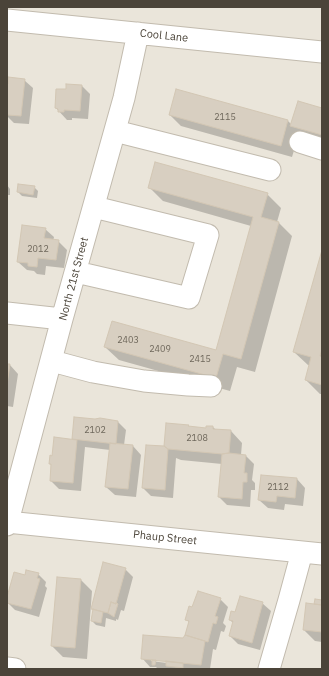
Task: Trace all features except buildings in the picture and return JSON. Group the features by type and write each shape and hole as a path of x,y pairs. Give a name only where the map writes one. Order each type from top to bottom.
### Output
{"street":[{"name":"Cool Lane","path":"7,20 220,43 322,52"},
{"name":"North 21st Street","path":"7,523 124,98 138,34"},
{"path":"115,131 270,170"},
{"path":"300,142 322,149"},
{"path":"76,272 189,298 208,235 94,207"},
{"path":"7,313 62,319"},
{"path":"52,361 93,372 144,381 211,386"},
{"name":"Phaup Street","path":"7,523 312,553"},
{"path":"268,669 289,600 312,553"},
{"path":"7,668 15,669"}],"shaded area":[{"path":"7,7 322,7 322,669 7,669"}]}
